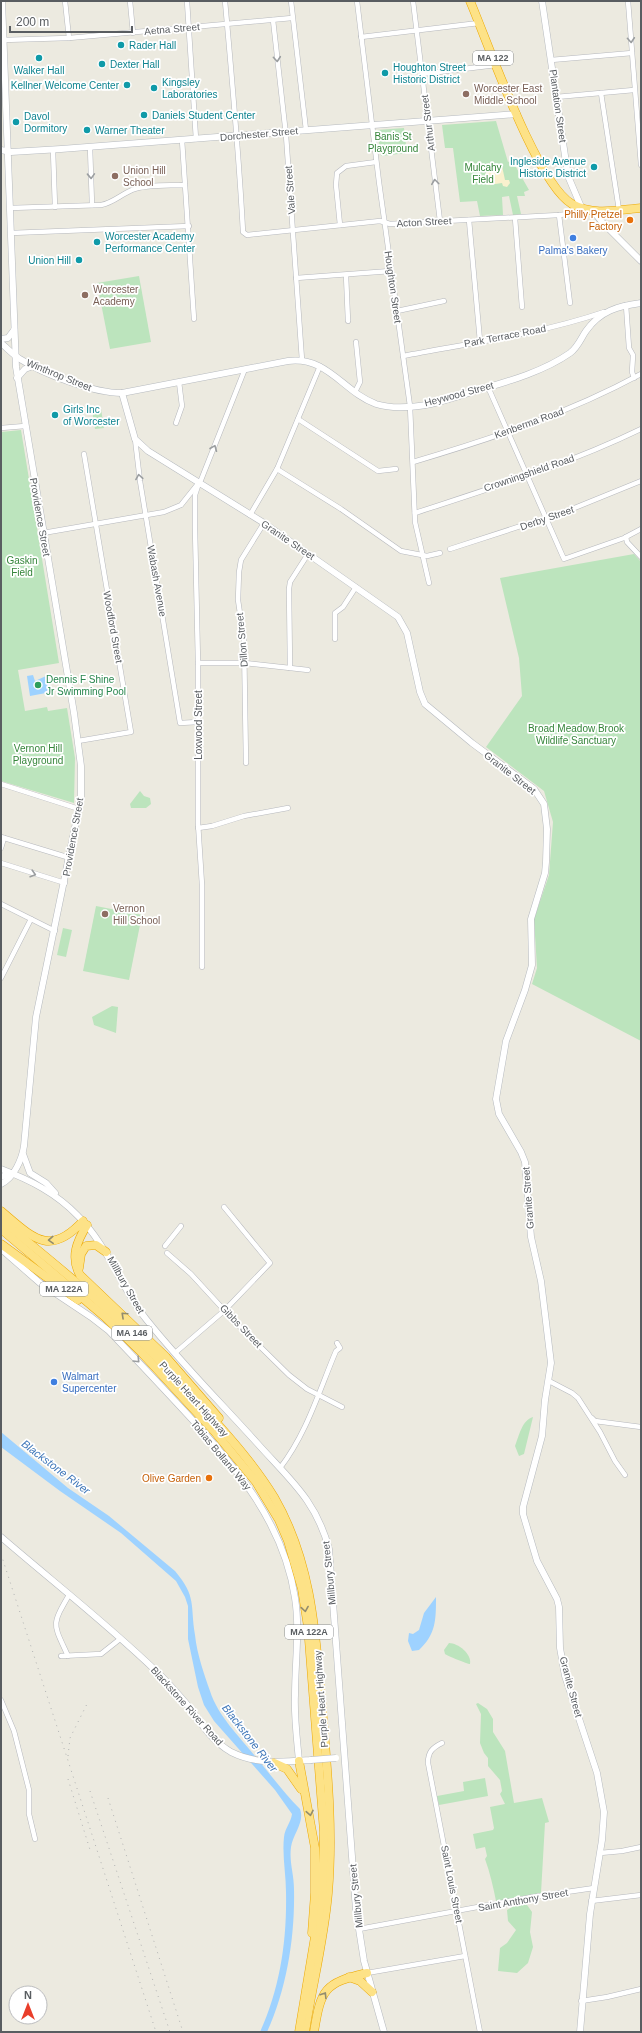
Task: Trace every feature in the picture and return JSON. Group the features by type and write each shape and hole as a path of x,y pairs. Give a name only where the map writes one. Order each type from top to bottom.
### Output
{"highway":[{"name":"MA 122","path":"470,1 517,114 552,185 565,199 582,209 594,212 641,208"},
{"path":"1,1211 28,1234 46,1241 66,1237 85,1223"},
{"name":"Purple Heart Highway","path":"1,1220 135,1336 173,1374 249,1462 273,1497 298,1548 310,1595 318,1649 328,1779 330,1856 326,1917 305,2032"},
{"name":"MA 122A","path":"85,1223 75,1253 75,1265 80,1275 135,1326 176,1368 219,1418 249,1462"},
{"name":"Purple Heart Highway","path":"1,1229 126,1336 214,1431 256,1482 279,1520 298,1574 308,1627 324,1832 322,1896 299,2032"},
{"name":"MA 122A","path":"1,1244 126,1336"},
{"path":"80,1275 80,1258 86,1246 96,1244 106,1252"},
{"path":"299,1761 312,1825 316,1862 313,1927 306,1987"},
{"path":"274,1763 283,1766 291,1772 306,1795"},
{"path":"314,2032 321,1998 331,1986 347,1977 367,1973"},
{"path":"347,1977 360,1981 372,1992"}],"street":[{"name":"Providence Street","path":"1,1184 7,1181 23,1153 27,1128 36,1017 80,809 82,783 78,741 17,378 10,208 4,150 2,1"},
{"path":"65,1 69,38"},
{"path":"130,1 133,32"},
{"path":"187,1 196,139"},
{"path":"225,1 237,136"},
{"path":"291,1 306,130"},
{"name":"Houghton Street","path":"356,1 376,162 410,406 415,513 429,582"},
{"name":"Arthur Street","path":"413,1 440,221"},
{"name":"Plantation Street","path":"542,1 568,176 582,209"},
{"path":"628,1 641,165"},
{"name":"Aetna Street","path":"3,40 69,38 292,18"},
{"name":"Vale Street","path":"273,20 284,132 302,360"},
{"path":"361,37 479,22"},
{"path":"551,60 632,53"},
{"path":"422,74 496,65"},
{"path":"556,97 634,90"},
{"path":"601,93 619,210"},
{"name":"Dorchester Street","path":"4,150 53,150 517,114"},
{"name":"Acton Street","path":"237,136 243,232 251,235 340,225 385,222 390,224 559,216 578,213 582,209"},
{"path":"182,140 189,226 194,319"},
{"path":"90,147 92,205"},
{"path":"53,150 55,207"},
{"path":"340,225 336,185 337,173 346,166 376,162"},
{"path":"10,208 106,205 130,191 139,188 185,185"},
{"path":"594,212 602,222 641,260"},
{"path":"559,216 570,303"},
{"path":"515,218 522,307"},
{"path":"469,220 480,341"},
{"path":"11,233 189,226"},
{"path":"296,278 391,271"},
{"path":"346,275 348,321"},
{"path":"396,311 444,301"},
{"name":"Heywood Street","path":"122,393 288,361 302,360 320,366 355,392 380,405 410,406 432,404 488,387 540,368 571,352 587,330 605,312 641,303"},
{"path":"626,306 629,348 633,355 632,372 634,378"},
{"name":"Park Terrace Road","path":"403,356 567,324 605,312"},
{"path":"1,339 8,338 14,330"},
{"path":"355,392 360,382 356,342"},
{"name":"Winthrop Street","path":"1,343 20,359 33,366 91,389 104,392 122,393"},
{"path":"17,378 25,369 33,366"},
{"path":"250,515 278,469 320,366"},
{"path":"43,533 146,516 177,507 188,497 199,483 245,369"},
{"name":"Kenberma Road","path":"413,462 509,430 593,398 641,374"},
{"path":"176,423 182,406 178,382"},
{"path":"488,387 509,430 564,559 626,537 641,529"},
{"path":"122,393 135,439"},
{"path":"298,419 378,471 396,469"},
{"path":"1,428 25,426"},
{"name":"Crowningshield Road","path":"415,513 528,475 599,448 641,429"},
{"name":"Granite Street","path":"135,439 148,451 264,523 398,617 405,627 420,692 428,707 491,759 534,789 544,804 547,829 546,862 545,873 531,919 532,965 525,990 506,1041 496,1099 499,1114 521,1152 527,1171 531,1237 541,1281 551,1353 542,1436 523,1511 537,1561 558,1603 560,1648 566,1676 600,1783 604,1819 592,1902 581,2001 580,2032"},
{"name":"Wabash Avenue","path":"135,439 134,445 180,723 198,722"},
{"name":"Woodford Street","path":"78,741 131,732 84,454"},
{"path":"278,469 405,553 427,556 440,553"},
{"name":"Derby Street","path":"450,549 547,518 641,480"},
{"name":"Loxwood Street","path":"199,483 195,495 195,528 198,664 198,828 202,885 201,924 204,957 202,968"},
{"name":"Dillon Street","path":"246,763 245,663 243,630 238,597 239,567 244,554 264,523"},
{"path":"626,537 627,542 641,557"},
{"path":"290,668 290,582 308,554"},
{"path":"335,639 335,613 343,607 356,587"},
{"path":"198,664 245,663 308,670"},
{"path":"1,784 80,809"},
{"path":"198,828 212,826 244,816 288,808"},
{"path":"1,848 2,837 70,858"},
{"path":"1,863 65,883"},
{"path":"1,904 55,931"},
{"path":"1,978 31,919"},
{"path":"23,1153 30,1173 46,1183 58,1198"},
{"name":"Millbury Street","path":"1,1169 35,1184 58,1198 85,1223 106,1252 137,1306 175,1353 301,1490 316,1512 329,1549 344,1758 359,1929 367,1973 384,2032"},
{"path":"1,1176 11,1173"},
{"path":"175,1353 225,1310 270,1262 224,1207"},
{"path":"165,1246 181,1226"},
{"name":"Tobias Bolland Way","path":"1,1249 40,1283 91,1317 109,1331 234,1467 263,1508 274,1530 289,1569 297,1612 294,1714 299,1761"},
{"name":"Gibbs Street","path":"167,1253 191,1274 289,1375 302,1386 342,1407"},
{"path":"280,1468 302,1433 336,1351 340,1348 337,1343"},
{"path":"549,1381 573,1393 578,1398 624,1475"},
{"path":"590,1417 596,1421 641,1427"},
{"name":"Blackstone River Road","path":"1,1536 120,1639 171,1686 208,1732 224,1747 250,1759 274,1763 344,1758"},
{"path":"68,1595 59,1610 55,1621 58,1634 68,1656"},
{"path":"61,1656 101,1654 120,1639"},
{"path":"1,1700 14,1731 29,1790 29,1814 35,1839"},
{"name":"Saint Louis Street","path":"442,1743 433,1748 429,1754 428,1763 480,2032"},
{"path":"600,1853 622,1851 641,1847"},
{"name":"Saint Anthony Street","path":"359,1929 532,1897 594,1888"},
{"path":"592,1902 641,1895"},
{"path":"367,1973 465,1956"},
{"path":"581,2001 641,1989"}],"green space":[{"name":"Mulcahy Field","path":"496,121 508,162 512,160 529,190 524,192 525,196 517,196 521,214 513,215 509,196 502,197 503,215 480,216 477,201 460,202 453,148 445,148 442,125"},
{"name":"Banis St Playground","path":"404,128 407,153 381,156 377,130"},
{"path":"139,276 151,342 110,349 97,283"},
{"path":"101,409 104,428 95,429 92,410"},
{"name":"Vernon Hill Playground","path":"21,430 59,663 18,670 25,711 47,707 48,711 67,708 75,758 74,803 1,781 1,432"},
{"name":"Broad Meadow Brook Wildlife Sanctuary","path":"634,554 641,562 641,1041 532,984 537,968 534,919 549,875 553,822 544,791 486,747 522,696 519,658 500,578"},
{"path":"140,791 144,796 150,798 151,804 146,808 131,808 130,804"},
{"path":"96,906 142,915 129,980 83,971"},
{"path":"63,928 72,930 66,957 57,955"},
{"path":"112,1006 118,1007 116,1033 94,1025 92,1017"},
{"path":"533,1417 524,1454 519,1456 515,1446 521,1429 526,1421"},
{"path":"449,1643 453,1643 467,1653 470,1664 445,1654 444,1650"},
{"path":"478,1703 487,1709 493,1719 493,1732 505,1751 514,1803 542,1798 549,1822 545,1823 541,1893 496,1901 485,1859 487,1856 485,1847 476,1849 473,1834 493,1830 494,1828 490,1807 505,1804 500,1794 502,1791 500,1780 488,1766 488,1758 480,1743 481,1714 476,1704"},
{"path":"485,1778 488,1796 439,1805 437,1796 464,1791 463,1782"},
{"path":"525,1902 532,1912 530,1932 533,1947 528,1963 517,1973 498,1971 500,1948 507,1943 516,1930 508,1921 507,1910 517,1904"}],"sand":[{"path":"497,165 502,166 505,180 509,180 510,183 507,187 503,186 502,183 488,185 486,182 486,172 490,167"}],"water":[{"name":"Dennis F Shine Jr Swimming Pool","path":"33,675 35,681 46,676 48,689 46,693 30,696 27,676"},
{"path":"1,1432 68,1488 109,1516 175,1571 190,1595 199,1657 210,1691 218,1709 236,1733 300,1809 301,1819 291,1847 294,1907 291,1944 285,1980 267,2032 260,2032 273,1998 281,1964 286,1910 284,1844 285,1834 292,1814 275,1790 214,1721 204,1705 198,1687 188,1639 188,1606 176,1581 121,1533 60,1491 1,1447"},
{"path":"436,1597 436,1613 432,1632 425,1644 419,1650 412,1651 408,1641 409,1633 413,1634 419,1630 424,1613"}],"railway":[{"path":"1,1554 156,2032"},
{"path":"68,1756 70,1738 88,1702"},
{"path":"68,1779 91,1853"},
{"path":"90,1791 170,2032"},
{"path":"108,1798 183,2032"}],"place":[{"name":"Rader Hall","path":"121,45"},
{"name":"Walker Hall","path":"39,58"},
{"name":"Dexter Hall","path":"102,64"},
{"name":"Houghton Street Historic District","path":"385,73"},
{"name":"Kellner Welcome Center","path":"127,85"},
{"name":"Kingsley Laboratories","path":"154,88"},
{"name":"Worcester East Middle School","path":"466,94"},
{"name":"Daniels Student Center","path":"144,115"},
{"name":"Davol Dormitory","path":"16,122"},
{"name":"Warner Theater","path":"87,130"},
{"name":"Ingleside Avenue Historic District","path":"594,167"},
{"name":"Union Hill School","path":"115,176"},
{"name":"Philly Pretzel Factory","path":"630,220"},
{"name":"Palma's Bakery","path":"573,238"},
{"name":"Worcester Academy Performance Center","path":"97,242"},
{"name":"Union Hill","path":"79,260"},
{"name":"Worcester Academy","path":"85,295"},
{"name":"Girls Inc of Worcester","path":"55,415"},
{"name":"Dennis F Shine Jr Swimming Pool","path":"38,685"},
{"name":"Vernon Hill School","path":"105,914"},
{"name":"Walmart Supercenter","path":"54,1382"},
{"name":"Olive Garden","path":"209,1478"}],"park label":[{"name":"Gaskin Field","path":"22,566"}],"water label":[{"name":"Blackstone River","path":"56,1467"},
{"name":"Blackstone River","path":"250,1738"}]}
